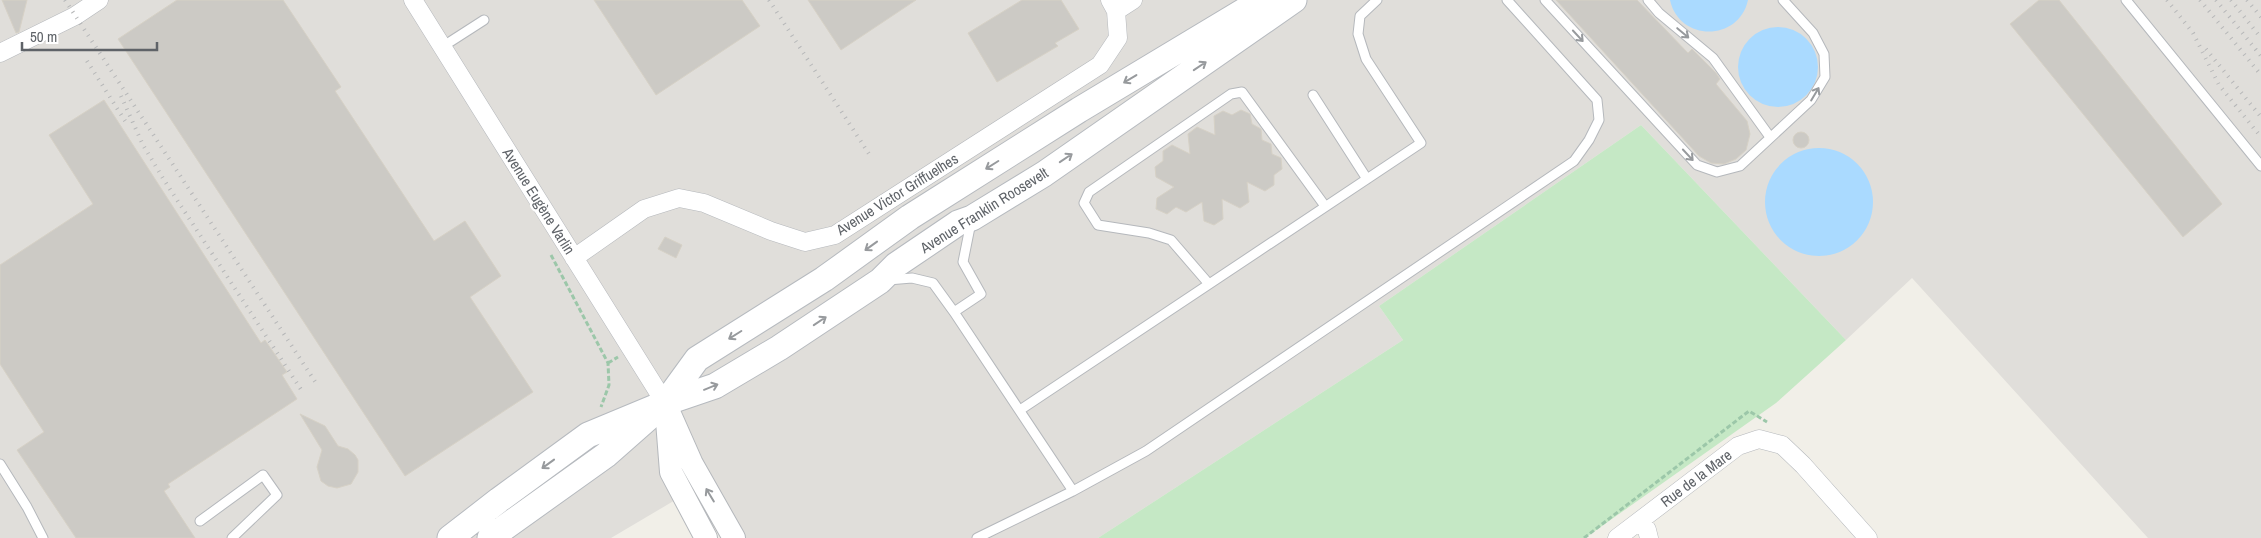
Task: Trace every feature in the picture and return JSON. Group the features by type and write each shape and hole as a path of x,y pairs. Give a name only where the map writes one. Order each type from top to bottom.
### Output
{"main road":[{"name":"Avenue Franklin Roosevelt","path":"490,538 606,455 665,403 697,359 824,279 910,217 1054,126 1262,0"},
{"name":"Avenue Franklin Roosevelt","path":"450,538 498,500 588,435 665,403 716,386 779,348 880,280 896,265 958,223 972,218 1044,174 1294,0"}],"street":[{"path":"0,53 75,16 99,0"},
{"name":"Avenue Eugène Varlin","path":"413,0 665,403"},
{"name":"Avenue Victor Griffuelhes","path":"574,258 644,209 679,198 704,203 772,231 805,242 835,235 1100,65 1118,38 1113,5 1133,0"},
{"path":"665,403 671,472 706,538"},
{"path":"665,403 692,464 734,538"},
{"name":"Rue de la Mare","path":"1617,538 1738,446 1759,439 1782,445 1868,538"},
{"path":"1641,520 1649,538"}],"lane":[{"path":"1020,410 1421,143 1366,59 1358,34 1360,16 1377,0"},
{"path":"977,538 1073,492 1146,452 1574,162 1590,140 1599,120 1597,100 1508,0"},
{"path":"1544,0 1697,165 1717,172 1740,166 1812,100 1825,77 1824,54 1813,33 1783,0"},
{"path":"1648,0 1659,13 1713,58 1770,137"},
{"path":"2126,0 2261,166"},
{"path":"442,47 484,20"},
{"path":"1209,284 1171,240 1149,233 1098,225 1084,204 1089,192 1231,94 1242,92 1325,206"},
{"path":"1313,95 1367,179"},
{"path":"954,312 981,294 962,262 972,218"},
{"path":"880,280 912,278 933,283 1020,410 1073,492"},
{"path":"0,464 27,507 43,538"},
{"path":"200,521 263,475 277,495 232,538"}],"path":[{"path":"555,227 551,257 597,339 608,363 610,385 606,398 597,414"}],"shaded area":[{"path":"0,0 2261,0 2261,538 2148,538 1912,278 1846,340 1641,125 1379,306 1403,340 1098,538 724,538 699,486 611,538 0,538"}],"green space":[{"path":"1641,125 1846,340 1776,403 1585,538 1098,538 1403,340 1379,306"}],"water":[{"path":"1670,0 1748,0 1742,14 1733,24 1722,30 1709,32 1696,30 1685,24 1676,14"},
{"path":"1778,27 1793,30 1806,39 1815,52 1818,67 1815,82 1806,95 1793,104 1778,107 1763,104 1750,95 1741,82 1738,67 1741,52 1750,39 1763,30"},
{"path":"1819,148 1840,152 1857,164 1869,181 1873,202 1869,223 1857,240 1840,252 1819,256 1798,252 1781,240 1769,223 1765,202 1769,181 1781,164 1798,152"}],"building":[{"path":"2,0 27,0 19,32 16,33"},
{"path":"177,0 283,0 341,87 335,91 434,241 465,221 501,276 470,297 533,392 405,476 118,39"},
{"path":"594,0 742,0 760,26 656,95"},
{"path":"808,0 916,0 841,50"},
{"path":"1022,0 1061,0 1079,29 1055,43 1058,46 997,82 968,33"},
{"path":"1556,0 1637,0 1688,53 1692,49 1716,73 1720,79 1716,84 1747,121 1750,134 1746,150 1736,159 1724,164 1711,163 1699,156"},
{"path":"2039,0 2059,0 2222,204 2183,237 2010,24"},
{"path":"104,100 261,343 265,340 287,372 282,375 297,399 168,484 170,487 164,491 195,538 76,538 17,450 44,432 0,364 0,265 93,204 49,135"},
{"path":"1241,110 1250,114 1252,124 1261,129 1262,140 1271,144 1272,154 1281,158 1282,169 1274,175 1274,185 1265,191 1247,182 1249,202 1240,208 1222,199 1223,219 1214,225 1204,221 1202,202 1186,212 1176,207 1167,214 1156,209 1157,198 1174,187 1156,177 1155,167 1163,161 1163,151 1172,145 1190,154 1188,134 1197,127 1215,135 1214,116 1223,111 1232,115"},
{"path":"1801,132 1807,134 1809,140 1807,146 1801,148 1795,146 1793,140 1795,134"},
{"path":"665,237 682,245 676,258 658,249"},
{"path":"300,414 325,426 338,446 348,449 355,455 358,460 358,472 351,484 337,488 328,486 321,481 317,467 322,450"}],"railway":[{"path":"65,0 316,383"},
{"path":"769,0 871,157"},
{"path":"2167,0 2193,33 2219,85 2261,137"},
{"path":"2200,0 2261,75"},
{"path":"2216,0 2261,56"},
{"path":"2231,0 2261,38"},
{"path":"2247,0 2261,17"},
{"path":"2206,49 2261,117"},
{"path":"87,61 127,124"},
{"path":"121,96 143,145 164,180 302,391"}]}
